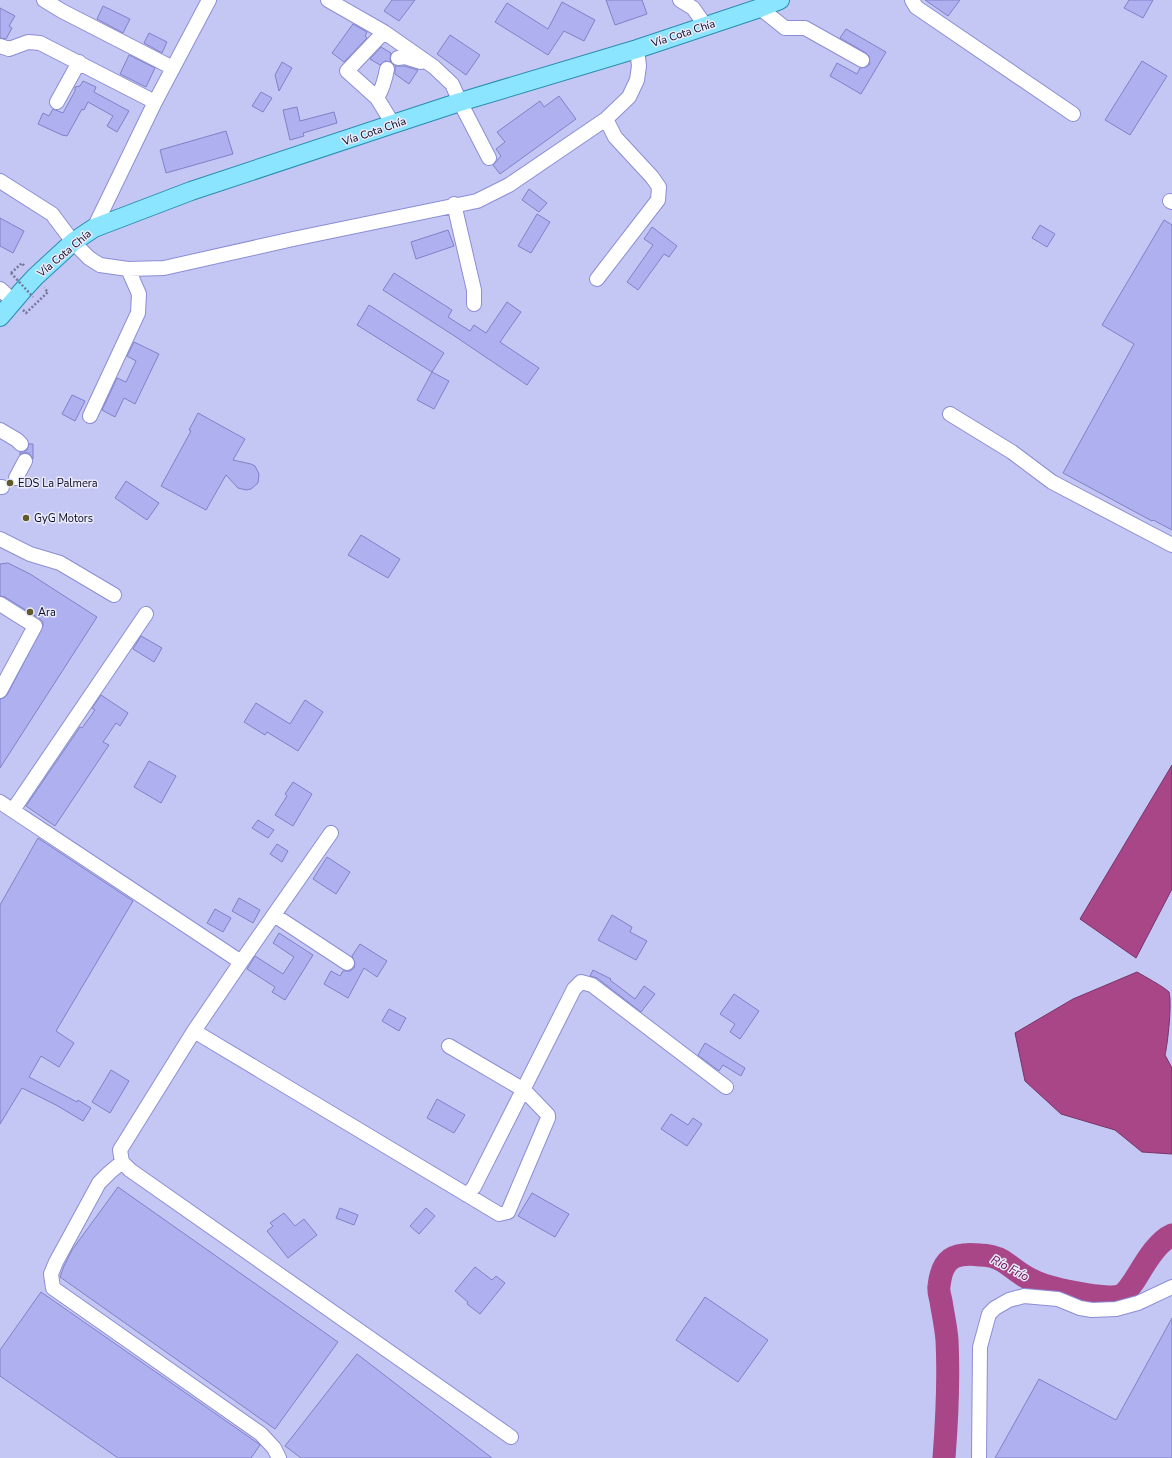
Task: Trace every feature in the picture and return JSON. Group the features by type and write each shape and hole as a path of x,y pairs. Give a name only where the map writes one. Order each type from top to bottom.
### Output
{"main road":[{"name":"Vía Cota Chía","path":"0,317 35,277 73,242 94,228 191,191 460,102 637,49 780,0"}],"street":[{"path":"44,0 62,11 173,68"},
{"path":"94,228 155,102 209,0"},
{"path":"328,0 384,32 434,67 452,84 489,158"},
{"path":"680,0 693,8 705,25"},
{"path":"912,0 916,7 1073,114"},
{"path":"760,8 785,28 805,28 862,60"},
{"path":"384,32 347,71 377,98 393,124"},
{"path":"0,46 9,50 28,42 40,42 155,102"},
{"path":"0,181 52,214 73,242 89,258 100,265 128,269 164,268 293,239 410,216 454,204 476,201 509,185 606,119 629,97 637,80 639,66 637,49"},
{"path":"398,58 404,57 413,59 434,67"},
{"path":"57,102 79,62"},
{"path":"377,98 382,90 387,69"},
{"path":"597,279 658,200 659,187 652,177 615,137 606,119"},
{"path":"454,204 474,290 474,304"},
{"path":"90,416 138,313 139,294 128,269"},
{"path":"0,289 13,301"},
{"path":"950,414 1012,452 1052,482 1172,546"},
{"path":"0,430 21,444"},
{"path":"16,478 25,461"},
{"path":"0,540 30,554 60,563 114,595"},
{"path":"0,604 35,626 0,691"},
{"path":"13,810 146,614"},
{"path":"0,802 241,962"},
{"path":"331,833 194,1031 120,1150 122,1162 130,1170 511,1437"},
{"path":"274,915 347,963"},
{"path":"467,1195 474,1187 574,989 581,982 592,985 726,1087"},
{"path":"194,1031 499,1214 508,1212 548,1115 544,1109 524,1090 449,1046"},
{"path":"122,1162 99,1183 53,1268 51,1274 53,1288 261,1434 274,1448 279,1458"},
{"path":"979,1458 980,1347 989,1314 995,1308 1009,1300 1024,1296 1058,1299 1080,1308 1092,1310 1116,1309 1138,1303 1172,1287"}],"path":[{"path":"11,273 33,297"}],"shaded area":[{"path":"1172,765 1172,889 1136,958 1080,919"},
{"path":"1137,972 1169,992 1170,997 1169,1023 1165,1055 1172,1068 1172,1154 1142,1152 1115,1130 1061,1114 1025,1081 1015,1033 1073,999"}],"building":[{"path":"392,0 415,0 399,21 384,11"},
{"path":"606,0 642,0 647,14 615,25"},
{"path":"925,0 960,0 948,16"},
{"path":"1129,0 1153,0 1143,18 1124,8"},
{"path":"562,2 595,20 584,41 564,31 548,55 495,22 507,3 548,29"},
{"path":"103,6 130,19 123,33 97,19"},
{"path":"0,8 15,16 9,26 12,28 6,39 0,38"},
{"path":"353,24 367,32 365,36 367,38 344,62 332,53"},
{"path":"846,29 886,52 861,94 830,76 837,63 857,74 860,68 866,67 870,64 869,56 866,53 840,38"},
{"path":"149,33 167,42 162,53 144,43"},
{"path":"450,35 480,55 466,75 437,54"},
{"path":"381,47 391,53 391,62 385,61 380,65 370,59"},
{"path":"129,55 155,68 146,87 120,74"},
{"path":"1142,61 1167,76 1130,135 1105,120"},
{"path":"282,62 292,68 279,91 275,75"},
{"path":"395,66 404,66 418,70 409,84 395,74"},
{"path":"83,81 96,87 94,92 129,111 117,132 107,126 113,116 88,102 84,110 82,109 67,136 38,124 43,113 49,116 53,109 63,113 75,91 75,87 80,86"},
{"path":"261,92 272,98 263,112 252,106"},
{"path":"559,96 576,119 500,174 493,165 501,156 496,149 505,142 497,132 540,101 544,107"},
{"path":"297,107 300,121 334,112 337,123 303,133 304,136 290,140 283,110"},
{"path":"226,131 233,154 166,173 160,150"},
{"path":"529,189 547,203 539,212 522,200"},
{"path":"537,214 550,222 531,253 518,246"},
{"path":"0,218 24,231 13,253 0,246"},
{"path":"1164,220 1172,225 1172,530 1153,520 1152,521 1063,473 1134,344 1102,325"},
{"path":"1040,225 1055,234 1047,247 1032,238"},
{"path":"652,227 677,246 669,257 664,254 638,290 627,282 653,245 644,239"},
{"path":"448,230 454,246 416,259 411,242"},
{"path":"394,273 452,310 448,317 470,331 474,325 486,333 507,302 521,312 500,342 539,368 527,385 383,290"},
{"path":"369,305 444,353 432,372 357,325"},
{"path":"134,342 159,354 135,404 124,398 115,417 102,410 117,378 126,382 136,361 127,356"},
{"path":"432,372 449,381 434,409 417,400"},
{"path":"72,395 85,401 75,421 62,414"},
{"path":"198,413 245,439 233,460 255,466 259,474 258,483 251,489 246,490 238,488 226,475 206,510 161,486 191,431 189,430"},
{"path":"29,444 33,444 33,459 29,453 20,455 20,452 27,450"},
{"path":"126,481 159,503 147,520 115,498"},
{"path":"361,535 400,559 388,578 348,555"},
{"path":"8,563 30,574 97,617 0,768 0,699 7,695 43,626 43,622 40,619 5,597 0,596 0,564"},
{"path":"141,636 162,648 154,662 133,649"},
{"path":"101,695 128,713 120,726 116,723 103,742 109,745 55,826 26,806 80,727 82,728 95,710 92,708"},
{"path":"305,700 323,712 298,751 267,732 265,735 244,722 256,703 290,724"},
{"path":"149,761 176,776 161,803 134,787"},
{"path":"293,782 312,794 293,826 275,815 287,796 285,794"},
{"path":"258,820 274,830 268,838 252,828"},
{"path":"38,838 133,901 56,1031 74,1043 59,1067 41,1056 29,1077 77,1102 78,1100 91,1108 83,1121 56,1105 22,1088 0,1124 0,905"},
{"path":"277,844 288,851 282,862 270,854"},
{"path":"327,857 350,872 336,894 313,879"},
{"path":"239,898 260,910 253,923 232,911"},
{"path":"215,909 231,918 223,932 207,923"},
{"path":"612,915 632,927 630,932 647,941 636,960 598,940"},
{"path":"279,933 313,955 285,1000 272,992 275,987 247,969 255,956 283,974 294,957 273,943"},
{"path":"360,944 387,961 377,977 364,968 348,998 324,984 331,971 340,976 343,971 350,971 354,968 355,963 352,956"},
{"path":"593,970 611,979 610,980 635,999 644,986 655,994 641,1012 597,978 590,976"},
{"path":"734,994 759,1011 740,1039 730,1032 735,1024 720,1014"},
{"path":"389,1009 406,1018 399,1031 382,1021"},
{"path":"705,1043 745,1068 741,1076 723,1065 719,1071 698,1055"},
{"path":"111,1070 129,1081 110,1113 92,1102"},
{"path":"437,1099 465,1115 454,1133 427,1118"},
{"path":"671,1114 688,1125 693,1118 702,1124 687,1146 661,1129"},
{"path":"118,1187 338,1342 275,1429 60,1277 72,1250"},
{"path":"532,1193 569,1214 555,1237 518,1216"},
{"path":"340,1208 358,1215 354,1225 336,1218"},
{"path":"426,1208 435,1216 419,1234 410,1226"},
{"path":"284,1213 295,1226 304,1219 317,1235 288,1258 267,1231 273,1226 270,1223"},
{"path":"475,1267 492,1280 496,1276 505,1283 480,1314 467,1304 468,1302 455,1291"},
{"path":"41,1292 259,1444 260,1445 251,1458 118,1458 0,1376 0,1350"},
{"path":"705,1297 768,1340 738,1382 676,1340"},
{"path":"1172,1318 1172,1458 995,1458 1039,1379 1116,1420"},
{"path":"357,1354 492,1458 301,1458 285,1446"}],"waterway":[{"name":"Río Frío","path":"944,1458 948,1355 946,1330 939,1288 943,1269 950,1259 956,1256 971,1254 992,1256 1003,1261 1026,1277 1043,1285 1093,1296 1115,1297 1126,1292 1155,1249 1166,1238 1172,1235"}],"place":[{"name":"EDS La Palmera","path":"10,483"},
{"name":"GyG Motors","path":"26,518"},
{"name":"Ara","path":"30,612"}]}
